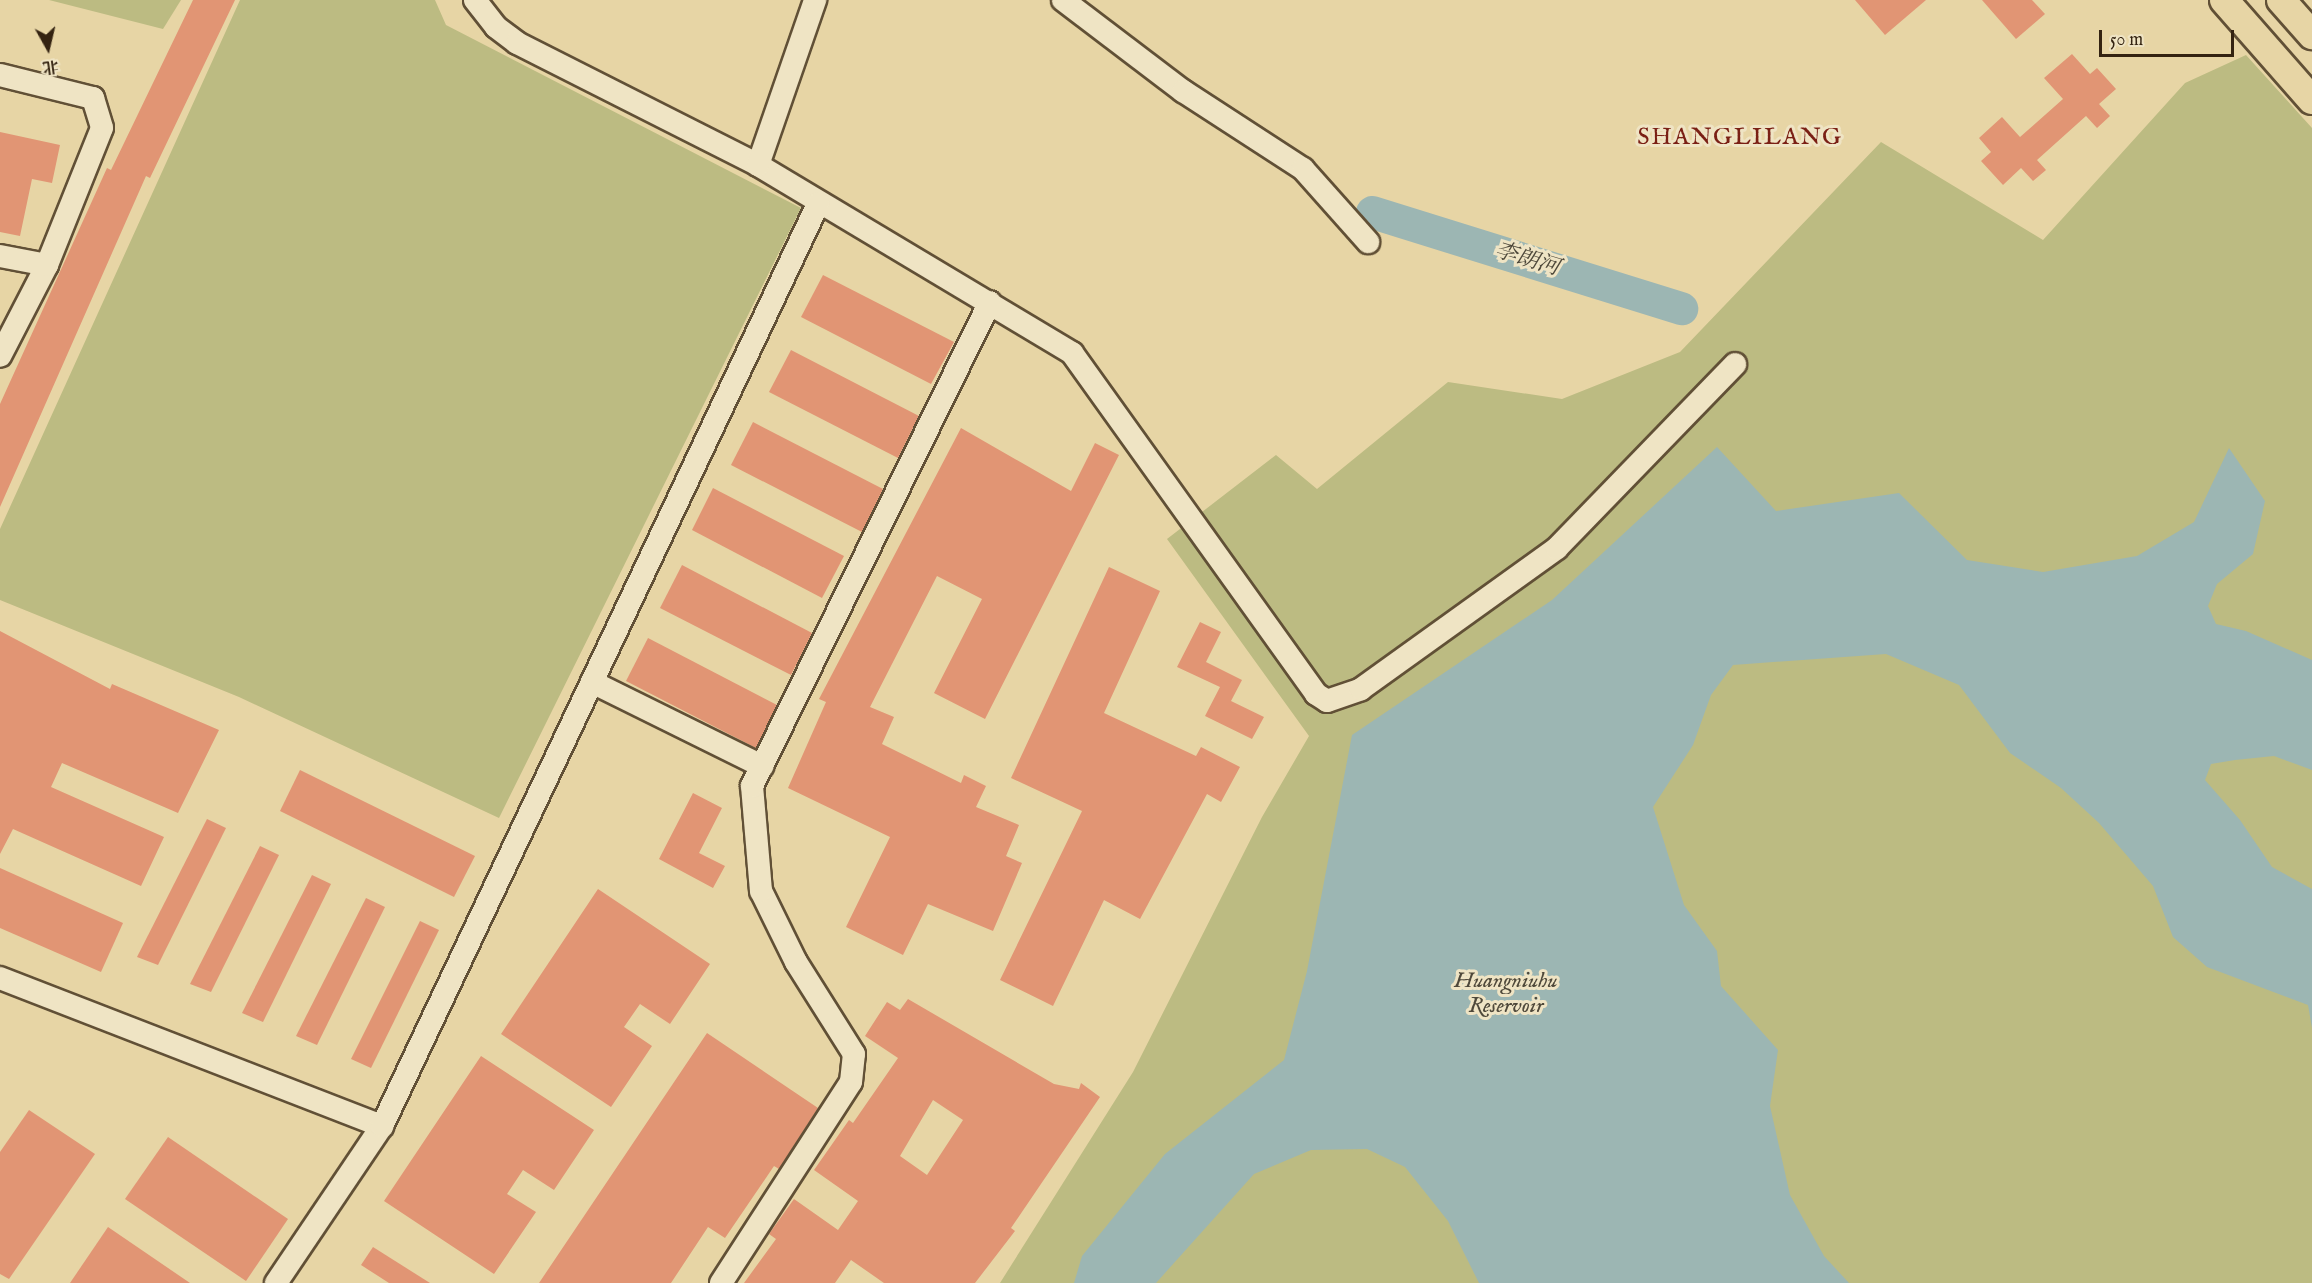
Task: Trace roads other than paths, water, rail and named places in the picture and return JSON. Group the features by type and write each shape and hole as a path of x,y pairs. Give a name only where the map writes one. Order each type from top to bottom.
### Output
{"main road":[{"path":"2224,0 2312,100"},
{"path":"2281,0 2312,35"}],"street":[{"path":"475,0 496,27 517,43 758,165 818,204 990,302 1072,353 1316,694 1327,701 1361,689 1557,548 1735,364"},
{"path":"484,0 496,27"},
{"path":"758,165 815,0"},
{"path":"1063,0 1183,92 1302,169 1368,242"},
{"path":"0,75 93,98 102,129 47,265 0,356"},
{"path":"276,1283 382,1126 818,204"},
{"path":"0,256 47,265"},
{"path":"721,1283 823,1132 851,1082 854,1054 796,962 761,891 752,786 990,302"},
{"path":"592,682 762,766"},
{"path":"0,978 382,1126"}],"water":[{"name":"Huangniuhu Reservoir","path":"1717,447 1776,511 1899,493 1967,560 2043,572 2137,556 2194,522 2229,448 2265,501 2253,554 2217,584 2208,606 2216,624 2246,631 2312,660 2312,770 2274,756 2211,764 2205,780 2240,820 2272,867 2312,889 2312,1028 2308,1005 2207,967 2173,937 2153,886 2099,823 2061,788 2010,753 1959,685 1886,654 1733,665 1711,695 1693,745 1653,807 1684,905 1717,951 1721,986 1778,1050 1770,1106 1790,1195 1824,1256 1849,1283 1479,1283 1448,1221 1405,1167 1367,1149 1311,1150 1254,1174 1156,1283 1074,1283 1082,1256 1165,1154 1284,1060 1307,971 1352,735 1552,600"}],"waterway":[{"name":"李朗河","path":"1372,212 1681,308"}],"district":[{"name":"SHANGLILANG","path":"1740,138"}]}
